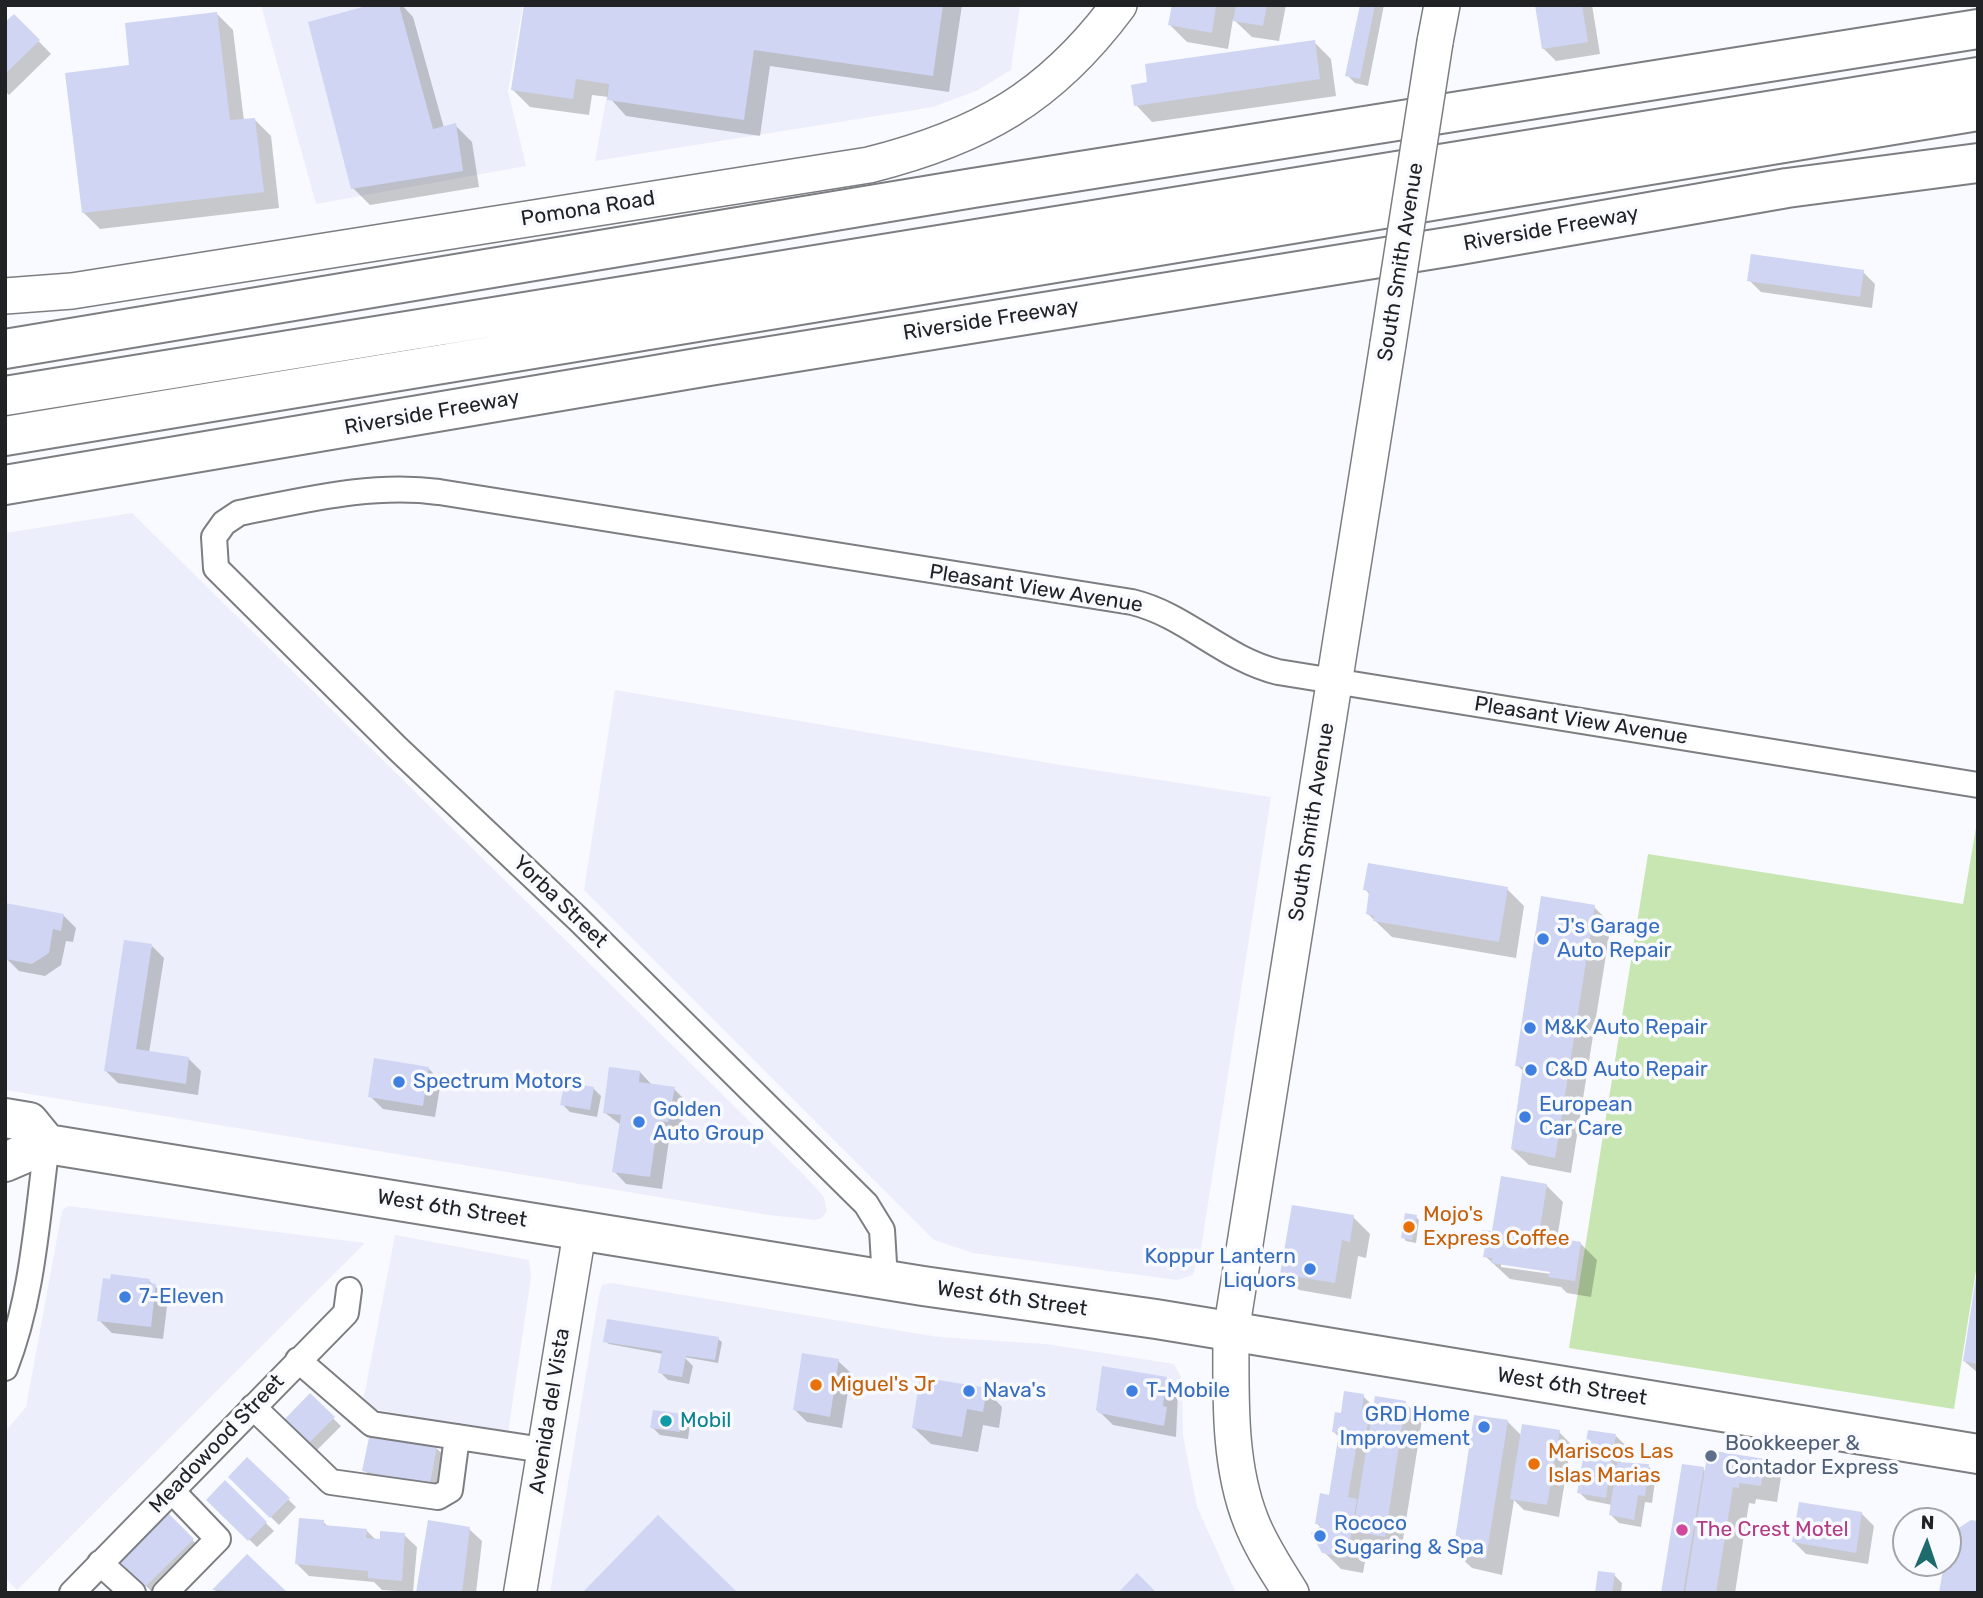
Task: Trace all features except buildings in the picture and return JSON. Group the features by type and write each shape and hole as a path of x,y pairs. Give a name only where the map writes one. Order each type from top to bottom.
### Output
{"main road":[{"name":"Pomona Road","path":"5,296 72,290 869,165 928,150 987,125 1045,87 1095,40 1119,5"},
{"name":"South Smith Avenue","path":"1291,1593 1251,1521 1240,1481 1231,1401 1231,1332 1442,5"},
{"path":"5,349 972,188 1978,29"},
{"path":"5,396 1978,77"},
{"path":"5,436 1978,111"},
{"name":"Riverside Freeway","path":"5,485 723,363 1474,243 1787,188 1978,163"},
{"path":"5,1118 29,1122 47,1144 5,1161"},
{"name":"West 6th Street","path":"47,1144 1978,1454"}],"street":[{"name":"Pleasant View Avenue","path":"214,537 224,523 239,513 351,491 385,488 427,491 1132,602 1160,610 1254,665 1333,681 1978,785"},
{"name":"Yorba Street","path":"214,537 216,568 244,597 397,748 578,919 866,1204 882,1230 884,1280"},
{"path":"5,1368 28,1280 47,1144"},
{"name":"Avenida del Vista","path":"520,1593 580,1230"},
{"name":"Meadowood Street","path":"72,1593 346,1313 349,1290"},
{"path":"298,1360 372,1424 544,1450"},
{"path":"253,1407 331,1482 438,1497 450,1490 457,1437"},
{"path":"165,1593 218,1539 172,1491"},
{"path":"100,1563 133,1593"}],"shaded area":[{"path":"261,5 523,5 508,91 526,166 316,204"},
{"path":"623,5 1020,5 1011,70 976,91 933,107 595,161"},
{"path":"132,513 804,1175 824,1197 827,1211 822,1218 815,1220 769,1215 5,1090 5,533"},
{"path":"615,690 1055,764 1271,797 1201,1249 1193,1275 1177,1280 973,1253 934,1240 584,890"},
{"path":"68,1206 365,1243 17,1590 5,1578 5,1432 26,1407 62,1211"},
{"path":"395,1235 529,1260 531,1277 508,1433 362,1407"},
{"path":"611,1283 938,1337 1046,1344 1174,1364 1182,1379 1183,1435 1197,1507 1236,1593 550,1593 599,1295 602,1285"}],"green space":[{"path":"1978,816 1978,1258 1954,1409 1569,1348 1648,854 1963,904"}],"place":[{"name":"J's Garage Auto Repair","path":"1543,939"},
{"name":"M&K Auto Repair","path":"1530,1028"},
{"name":"C&D Auto Repair","path":"1531,1070"},
{"name":"Spectrum Motors","path":"399,1082"},
{"name":"European Car Care","path":"1525,1117"},
{"name":"Golden Auto Group","path":"639,1122"},
{"name":"Mojo's Express Coffee","path":"1409,1227"},
{"name":"Koppur Lantern Liquors","path":"1310,1269"},
{"name":"7-Eleven","path":"125,1297"},
{"name":"Miguel's Jr","path":"816,1385"},
{"name":"Nava's","path":"969,1391"},
{"name":"T-Mobile","path":"1132,1391"},
{"name":"Mobil","path":"666,1421"},
{"name":"GRD Home Improvement","path":"1484,1427"},
{"name":"Bookkeeper & Contador Express","path":"1711,1456"},
{"name":"Mariscos Las Islas Marias","path":"1534,1464"},
{"name":"The Crest Motel","path":"1682,1530"},
{"name":"Rococo Sugaring & Spa","path":"1320,1536"}]}
